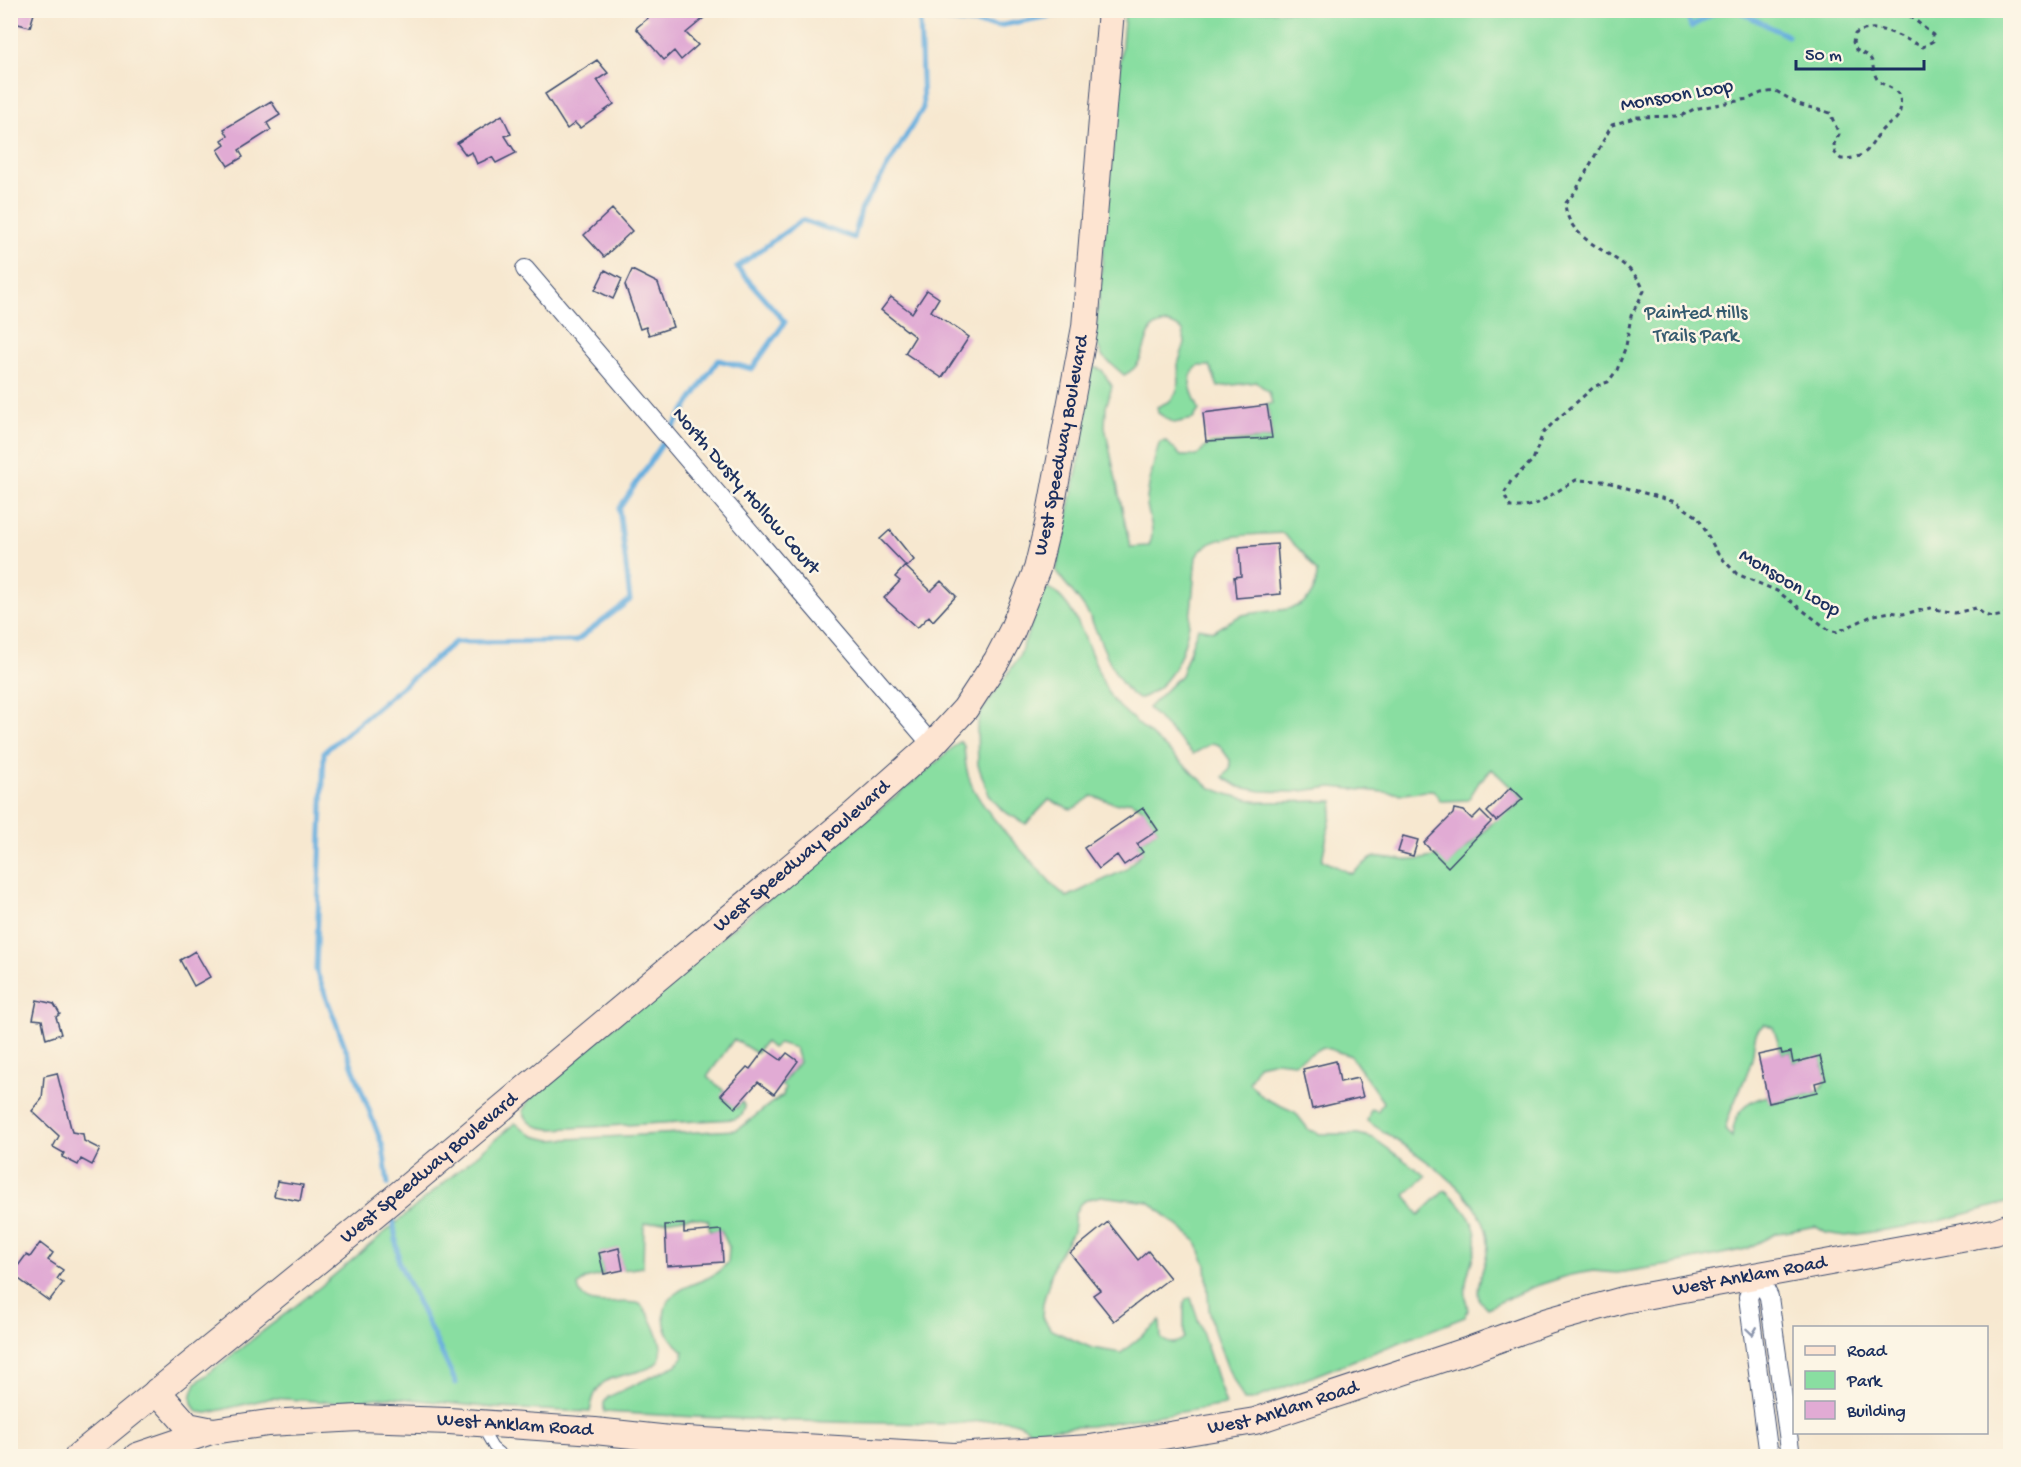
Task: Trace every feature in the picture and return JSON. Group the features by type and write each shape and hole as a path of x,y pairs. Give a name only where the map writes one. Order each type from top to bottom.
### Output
{"main road":[{"name":"West Speedway Boulevard","path":"78,1456 376,1214 854,814 932,745 965,709 998,660 1012,631 1037,569 1048,524 1085,327 1111,10"},
{"name":"West Anklam Road","path":"157,1391 188,1426 213,1431 268,1423 359,1419 479,1423 669,1448 954,1456 1091,1452 1255,1421 1469,1350 1548,1321 1623,1300 1759,1276 1842,1258 1994,1232 2010,1226"},
{"path":"137,1456 173,1451 213,1431"}],"street":[{"name":"North Dusty Hollow Court","path":"525,269 932,745"},
{"path":"1759,1276 1748,1298 1769,1456"},
{"path":"1759,1276 1769,1297 1791,1456"}],"lane":[{"path":"479,1423 493,1447 504,1456"}],"path":[{"name":"Monsoon Loop","path":"1903,10 1933,35 1933,41 1923,47 1890,31 1863,29 1855,34 1853,42 1856,50 1868,55 1875,63 1876,77 1900,96 1900,109 1898,117 1882,130 1865,153 1854,158 1841,159 1835,153 1834,144 1839,134 1830,113 1798,104 1776,91 1761,93 1748,99 1694,109 1681,116 1637,117 1612,125 1575,192 1564,204 1566,216 1580,235 1591,244 1605,250 1639,277 1644,291 1631,316 1626,346 1617,370 1608,382 1595,386 1552,423 1543,433 1533,460 1511,481 1504,494 1510,507 1525,507 1539,502 1576,480 1603,481 1675,502 1698,517 1718,554 1737,574 1777,591 1829,630 1837,632 1874,615 1891,612 1903,614 1930,608 1955,613 1976,608 1984,616 1994,618 2007,613 2010,619"},
{"path":"1993,10 2010,13"}],"green space":[{"name":"Painted Hills Trails Park","path":"1125,11 2010,11 2010,1202 1936,1222 1846,1236 1826,1233 1815,1226 1775,1234 1746,1249 1669,1265 1617,1273 1593,1271 1570,1275 1530,1288 1487,1308 1479,1300 1478,1293 1488,1246 1485,1227 1476,1208 1461,1190 1423,1158 1367,1121 1371,1109 1378,1111 1383,1102 1351,1056 1323,1047 1294,1063 1276,1061 1258,1065 1249,1083 1264,1098 1295,1112 1309,1130 1320,1134 1358,1134 1373,1138 1426,1176 1405,1195 1419,1215 1445,1190 1464,1209 1473,1225 1476,1239 1475,1251 1467,1276 1468,1310 1465,1317 1252,1400 1244,1400 1228,1369 1214,1331 1209,1309 1206,1265 1195,1240 1149,1202 1101,1196 1088,1199 1080,1204 1075,1213 1073,1232 1055,1261 1043,1303 1042,1316 1051,1330 1092,1348 1121,1353 1160,1321 1161,1338 1172,1343 1184,1338 1184,1304 1186,1299 1191,1298 1226,1405 1090,1426 1029,1430 1021,1424 1000,1420 955,1424 860,1423 604,1412 604,1403 608,1397 677,1365 683,1357 683,1351 671,1339 665,1326 664,1314 667,1303 682,1289 714,1275 728,1262 729,1247 721,1230 710,1231 708,1220 691,1217 644,1224 643,1267 623,1270 618,1249 600,1253 604,1274 585,1279 578,1286 581,1295 587,1300 640,1304 660,1342 661,1354 658,1362 642,1371 603,1383 595,1393 590,1412 495,1408 390,1397 333,1402 271,1398 208,1413 198,1412 191,1398 196,1383 320,1287 515,1123 534,1136 550,1140 736,1130 783,1096 785,1088 781,1085 799,1062 795,1048 779,1043 772,1048 765,1042 756,1053 734,1039 707,1077 726,1092 722,1097 737,1108 742,1102 745,1107 742,1115 735,1119 552,1129 534,1125 523,1111 528,1101 649,996 929,769 960,741 964,746 968,776 979,798 1010,838 1067,897 1125,870 1143,852 1137,844 1158,830 1142,808 1130,801 1118,804 1092,796 1071,809 1049,800 1026,824 1003,811 989,795 978,765 977,728 980,714 1019,657 1043,592 1048,588 1060,597 1079,624 1100,675 1115,703 1209,787 1260,802 1334,801 1322,860 1352,874 1375,857 1408,860 1438,856 1448,866 1507,809 1511,811 1523,799 1492,769 1479,782 1468,800 1441,801 1433,790 1404,794 1332,787 1293,792 1261,791 1239,787 1223,777 1230,769 1230,760 1219,745 1212,743 1193,754 1148,708 1181,675 1198,628 1214,631 1243,615 1291,608 1301,604 1309,597 1315,587 1317,572 1303,553 1282,533 1234,536 1211,543 1202,549 1196,557 1190,618 1179,659 1170,676 1156,690 1138,699 1130,693 1116,673 1090,617 1056,571 1081,451 1089,370 1092,366 1102,370 1112,386 1106,407 1105,427 1130,547 1149,546 1151,540 1152,530 1147,499 1160,442 1166,441 1181,456 1196,456 1209,444 1272,438 1267,405 1272,403 1269,392 1256,382 1218,387 1210,366 1198,366 1193,371 1190,382 1199,410 1193,419 1174,423 1158,413 1157,407 1170,401 1176,393 1179,383 1178,364 1185,343 1183,331 1168,324 1152,328 1139,361 1131,371 1124,375 1102,356 1095,339","holes":["1765,1024 1773,1027 1782,1054 1791,1052 1793,1063 1820,1057 1824,1076 1823,1085 1817,1092 1770,1103 1768,1096 1752,1102 1741,1110 1735,1122 1732,1137 1725,1130 1751,1062 1755,1036"]}],"building":[{"path":"10,10 35,10 30,27 10,22"},
{"path":"636,10 697,10 704,18 686,33 698,45 681,60 674,51 664,60 636,28 648,18"},
{"path":"597,60 608,73 597,80 614,104 580,128 575,123 567,129 545,94"},
{"path":"271,101 280,115 267,123 271,130 239,150 243,157 228,166 218,150 225,145 222,140 228,136 224,129"},
{"path":"502,115 511,134 505,136 516,153 496,163 492,157 477,164 472,152 466,155 457,143"},
{"path":"612,209 632,231 604,257 584,235"},
{"path":"605,270 622,279 613,299 595,290"},
{"path":"632,270 658,283 673,327 649,335 646,327 640,329 625,285"},
{"path":"927,290 939,298 931,311 969,337 942,378 905,353 915,337 881,310 891,297 912,313"},
{"path":"1267,405 1272,438 1206,441 1203,413"},
{"path":"890,530 914,560 907,567 880,539"},
{"path":"1277,544 1281,594 1236,598 1234,577 1241,576 1239,547"},
{"path":"905,566 931,591 941,581 956,596 933,621 929,616 917,628 884,598 900,581 895,577"},
{"path":"1511,787 1523,799 1496,821 1487,812"},
{"path":"1143,808 1158,830 1137,844 1143,852 1124,865 1117,855 1099,869 1084,848"},
{"path":"1454,809 1464,811 1472,819 1480,811 1491,822 1448,867 1424,843 1453,814"},
{"path":"1403,836 1418,840 1413,856 1398,852"},
{"path":"195,951 210,977 194,986 180,960"},
{"path":"37,1000 54,1004 60,1014 56,1017 61,1034 46,1039 42,1020 33,1019"},
{"path":"765,1049 781,1060 787,1053 798,1061 774,1094 758,1082 735,1108 721,1095 747,1067 750,1069"},
{"path":"1781,1050 1782,1054 1791,1052 1793,1063 1820,1056 1826,1080 1815,1083 1817,1092 1769,1103 1758,1055"},
{"path":"1336,1061 1340,1082 1358,1078 1363,1097 1312,1109 1303,1069"},
{"path":"57,1073 72,1132 83,1134 84,1141 100,1149 92,1165 81,1159 78,1165 62,1157 64,1153 53,1147 59,1136 32,1111 42,1099 44,1076"},
{"path":"277,1181 303,1185 300,1201 274,1196"},
{"path":"1108,1222 1138,1260 1148,1251 1170,1278 1114,1321 1093,1295 1100,1290 1070,1253"},
{"path":"684,1224 684,1233 721,1230 723,1262 667,1266 665,1225"},
{"path":"40,1243 53,1253 48,1260 63,1270 57,1279 63,1283 49,1301 12,1274 26,1255 30,1257"},
{"path":"619,1248 623,1270 604,1274 599,1253"}],"waterway":[{"path":"670,432 718,360 752,369 785,322 737,267 802,220 854,238 861,210 923,108 920,18 998,26 1082,10"},
{"path":"1685,10 1691,27 1719,10"},
{"path":"1736,10 1788,36"},
{"path":"388,1184 383,1147 316,970 324,752 455,642 576,641 630,600 619,509 665,440"},
{"path":"393,1218 399,1263 456,1383"}]}
